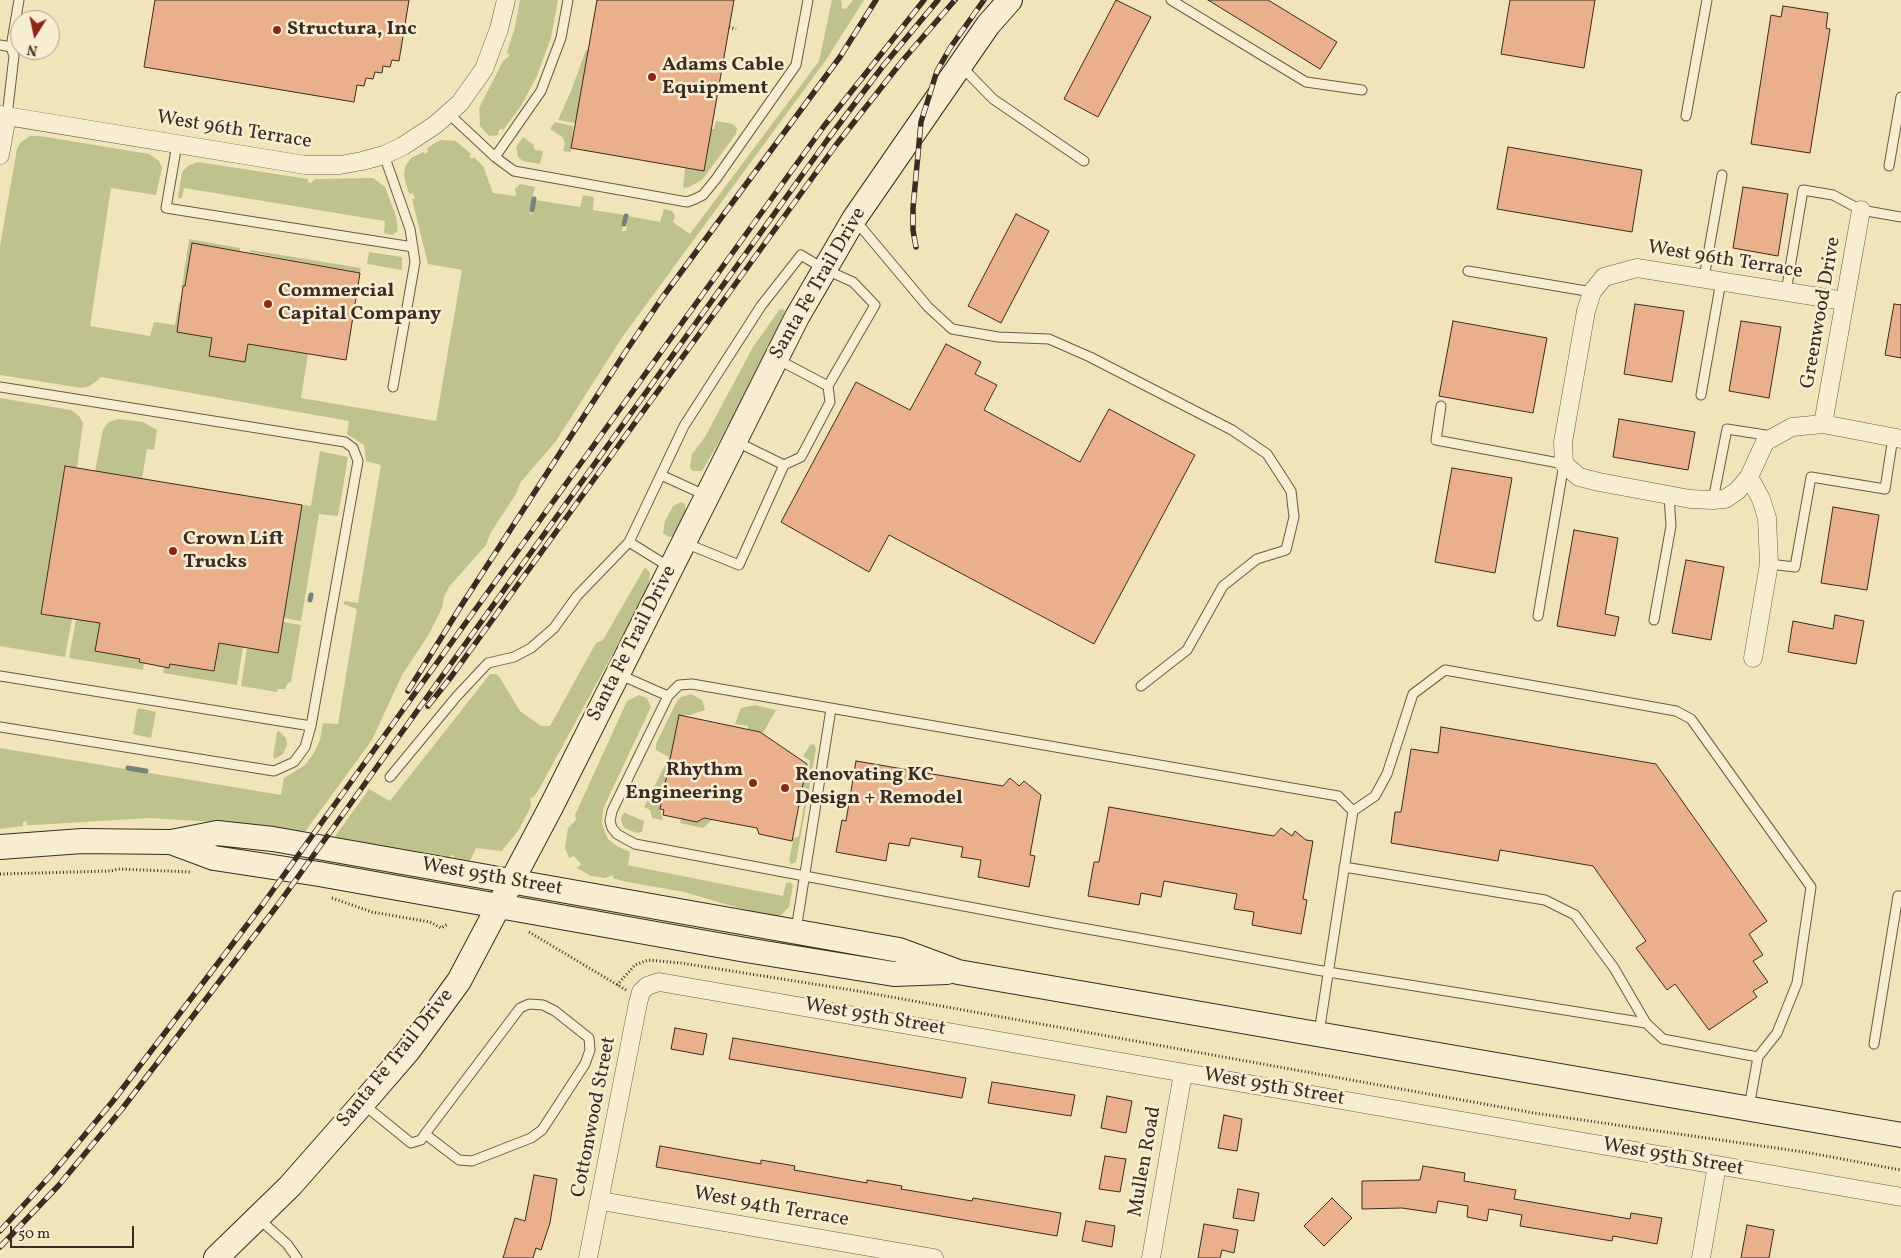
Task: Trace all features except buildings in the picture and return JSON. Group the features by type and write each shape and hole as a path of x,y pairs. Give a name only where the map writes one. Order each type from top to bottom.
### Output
{"main road":[{"name":"Santa Fe Trail Drive","path":"216,1258 258,1218 363,1104 408,1051 458,981 552,805 672,569 776,358 824,269 854,219 988,25 1010,0"},
{"name":"West 95th Street","path":"0,847 82,841 171,842 217,833 273,839 510,882 796,930 899,950 958,972 1901,1135"},
{"name":"West 95th Street","path":"171,842 214,858 319,874 746,950 894,974 958,972"}],"street":[{"name":"West 96th Terrace","path":"3,115 262,159 325,166 362,161 384,155 422,134 449,114 472,88 484,69 499,29 506,0"},
{"path":"0,155 3,115"},
{"name":"Greenwood Drive","path":"1823,424 1861,210"},
{"name":"West 96th Terrace","path":"1592,292 1604,277 1637,268 1844,301"},
{"path":"1592,292 1586,311 1563,442 1564,464 1579,476 1669,495 1713,500 1725,499 1737,491 1749,477 1765,442 1792,427 1823,424 1897,438"},
{"path":"1749,477 1761,499 1767,518 1769,564 1753,658"},
{"name":"West 95th Street","path":"647,986 659,982 677,984 1901,1197"},
{"name":"Cottonwood Street","path":"588,1258 638,1003 641,992 647,986"},
{"name":"Mullen Road","path":"1151,1258 1183,1072"},
{"path":"1701,1258 1717,1165"},
{"name":"West 94th Terrace","path":"600,1201 934,1258"}],"lane":[{"path":"495,157 529,112 541,92 561,38 568,0"},
{"path":"449,114 495,157 514,171 687,202 695,200 703,195 716,179 796,65 808,0"},
{"path":"1172,0 1306,82 1362,90"},
{"path":"1686,116 1706,0"},
{"path":"3,115 14,65 13,60"},
{"path":"960,66 993,99 1084,161"},
{"path":"1889,166 1901,97"},
{"path":"177,144 166,208 413,247"},
{"path":"384,155 410,229 415,262 393,387"},
{"path":"1701,395 1722,175"},
{"path":"1786,292 1803,190 1833,195 1861,210 1901,217"},
{"path":"854,219 928,307 952,329 998,337 1049,339 1090,357 1232,430 1267,454 1291,491 1294,517 1286,550 1257,559 1223,586 1187,650 1141,686"},
{"path":"390,777 457,696 488,663 514,657 531,648 554,628 577,596 629,542 689,418 760,306 801,255 824,269 853,282 875,305 828,386 830,402 801,457 784,465 739,565 685,542"},
{"path":"1468,271 1592,292"},
{"path":"776,358 828,386"},
{"path":"0,386 345,442 353,448 358,461 311,726 305,747 294,762 274,772 0,727"},
{"path":"1441,406 1436,440 1564,464 1538,616"},
{"path":"1713,500 1727,429 1774,437"},
{"path":"1769,564 1795,568 1811,477 1885,488 1897,438"},
{"path":"734,441 784,465"},
{"path":"661,475 707,496"},
{"path":"1654,620 1671,526 1669,495"},
{"path":"629,542 672,569"},
{"path":"1319,1035 1353,811 1374,796 1387,774 1413,694 1445,670 1676,711 1691,719 1811,887 1797,983 1777,1033 1758,1057 1749,1109"},
{"path":"618,674 668,696"},
{"path":"0,676 311,726"},
{"path":"1353,811 1338,796 692,684 679,686 668,696 612,811 610,820 612,828 617,834 635,844 1328,972 1646,1023"},
{"path":"796,930 831,709"},
{"path":"1344,867 1545,900 1575,916 1614,968 1646,1023 1663,1039 1758,1057"},
{"path":"1874,1044 1898,896 1901,896"},
{"path":"363,1104 411,1143 420,1140 425,1134 520,1008 528,1004 543,1006 555,1011 589,1038 590,1050 586,1064 542,1130 531,1138 472,1161 459,1160 425,1134"},
{"path":"258,1218 287,1244 296,1258"}],"path":[{"path":"729,27 736,29"},
{"path":"0,874 111,871 118,869 200,872"},
{"path":"326,896 372,912 430,922 441,928 448,924"},
{"path":"522,928 617,985 635,965 648,960 681,963 868,993 1534,1112 1810,1153 1901,1170"}],"green space":[{"path":"520,0 558,0 551,38 536,78 521,106 503,130 501,128 498,132 499,135 489,136 480,126 479,108 503,61 510,55 507,53 515,27"},
{"path":"832,0 841,0 842,8 846,9 853,0 864,0 826,60 623,336 556,441 520,483 516,494 491,532 486,545 449,587 444,597 442,608 429,634 402,675 372,740 304,833 233,823 149,818 34,825 27,825 26,821 23,822 23,826 0,829 0,748 281,795 284,778 305,765 314,753 320,740 323,723 338,724 357,609 343,604 345,601 358,603 381,465 366,461 364,445 347,434 349,421 101,377 90,386 82,388 0,375 0,246 17,149 20,143 30,136 40,136 149,154 159,161 162,168 156,195 111,188 90,326 150,336 154,322 175,325 179,302 182,303 177,332 212,338 209,356 245,362 248,344 308,354 301,398 436,421 462,270 428,264 412,199 415,198 413,193 410,194 408,191 404,176 405,167 411,158 423,152 425,154 428,152 427,148 440,140 456,141 471,154 469,156 472,159 474,157 483,166 493,193 516,196 515,189 520,184 535,187 529,211 531,215 534,212 535,200 580,207 583,195 594,197 593,210 625,215 622,231 626,231 628,216 660,222 664,209 672,211 675,216 673,222 690,234 819,61"},
{"path":"586,50 589,50 577,116 574,123 558,120 571,91"},
{"path":"716,121 733,124 737,128 736,134 702,180 683,188 685,168 704,171 711,129 714,129"},
{"path":"555,122 573,126 571,152 563,151 565,143 562,137 550,129"},
{"path":"523,137 534,145 533,147 536,150 543,151 540,164 523,161 518,157 516,147"},
{"path":"198,162 308,179 308,182 311,183 315,179 373,178 385,187 396,216 398,231 392,235 384,233 385,221 184,188 182,198 178,198 182,172 188,166"},
{"path":"189,239 240,248 240,251 192,243 185,286 182,286"},
{"path":"250,250 361,268 360,273 250,252"},
{"path":"369,252 402,257 402,270 367,264"},
{"path":"780,309 785,310 777,333 722,437 702,471 693,471 690,468 692,454 705,437 753,347"},
{"path":"0,398 71,410 79,416 83,423 77,468 65,466 41,613 72,619 65,657 0,646"},
{"path":"118,419 143,422 157,430 154,450 147,449 142,478 95,471 103,429 109,422"},
{"path":"320,451 348,457 338,516 319,514 301,621 284,618 302,505 311,506"},
{"path":"681,502 685,504 686,512 674,536 669,537 663,533 665,521 673,506"},
{"path":"645,567 650,573 648,589 538,791 533,798 530,797 531,806 518,831 502,851 476,848 469,863 454,859 454,856 451,855 450,858 367,842 366,844 334,838 369,789 390,801 490,674 496,674 500,678 520,711 541,726 550,726 596,643 603,640"},
{"path":"76,619 100,623 96,651 140,659 139,662 144,663 143,670 69,658"},
{"path":"283,622 301,625 291,682 288,683 285,689 278,689 277,692 241,686 247,648 278,653"},
{"path":"219,643 243,647 237,685 163,673 164,667 170,664 214,671"},
{"path":"691,694 702,700 705,710 690,715 679,715 666,780 663,810 660,810 663,820 652,818 650,810 644,807 669,757 656,750 656,744 677,701 681,697"},
{"path":"639,695 647,698 651,707 603,809 602,824 608,839 630,852 628,865 632,866 783,896 786,883 790,882 793,885 789,907 781,915 756,913 684,892 622,881 613,878 613,875 605,878 591,876 577,868 581,864 574,856 569,858 565,848 568,828 576,820 575,815 627,701"},
{"path":"755,705 776,710 763,733 748,729 748,726 735,724 741,708"},
{"path":"139,708 156,712 151,738 133,734"},
{"path":"279,731 286,738 287,745 283,754 275,759 273,756 277,732"},
{"path":"814,744 816,749 796,862 791,864 789,860 793,841 787,840 799,835 804,805 799,802 805,774 809,775 810,761 803,756 810,745"},
{"path":"625,813 644,821 642,832 637,833 624,828 621,820 622,815"},
{"path":"682,816 696,822 700,821 700,818 712,820 703,828 680,823"}],"waterway":[{"path":"532,210 534,199"},
{"path":"624,224 626,216"},
{"path":"310,600 311,595"},
{"path":"128,768 146,771"}],"railway":[{"path":"408,691 626,351 662,298 840,57 876,0"},
{"path":"0,1231 52,1174 113,1101 263,904 824,126 924,0"},
{"path":"0,1247 59,1185 122,1109 277,906 828,139 883,66 938,0"},
{"path":"428,706 451,677 836,145 903,60 955,0"},
{"path":"916,247 913,230 913,208 921,122 937,71 950,48 984,0"}],"place":[{"name":"Structura, Inc","path":"277,30"},
{"name":"Adams Cable Equipment","path":"652,77"},
{"name":"Commercial Capital Company","path":"268,304"},
{"name":"Crown Lift Trucks","path":"173,551"},
{"name":"Rhythm Engineering","path":"753,783"},
{"name":"Renovating KC Design + Remodel","path":"785,788"}]}
